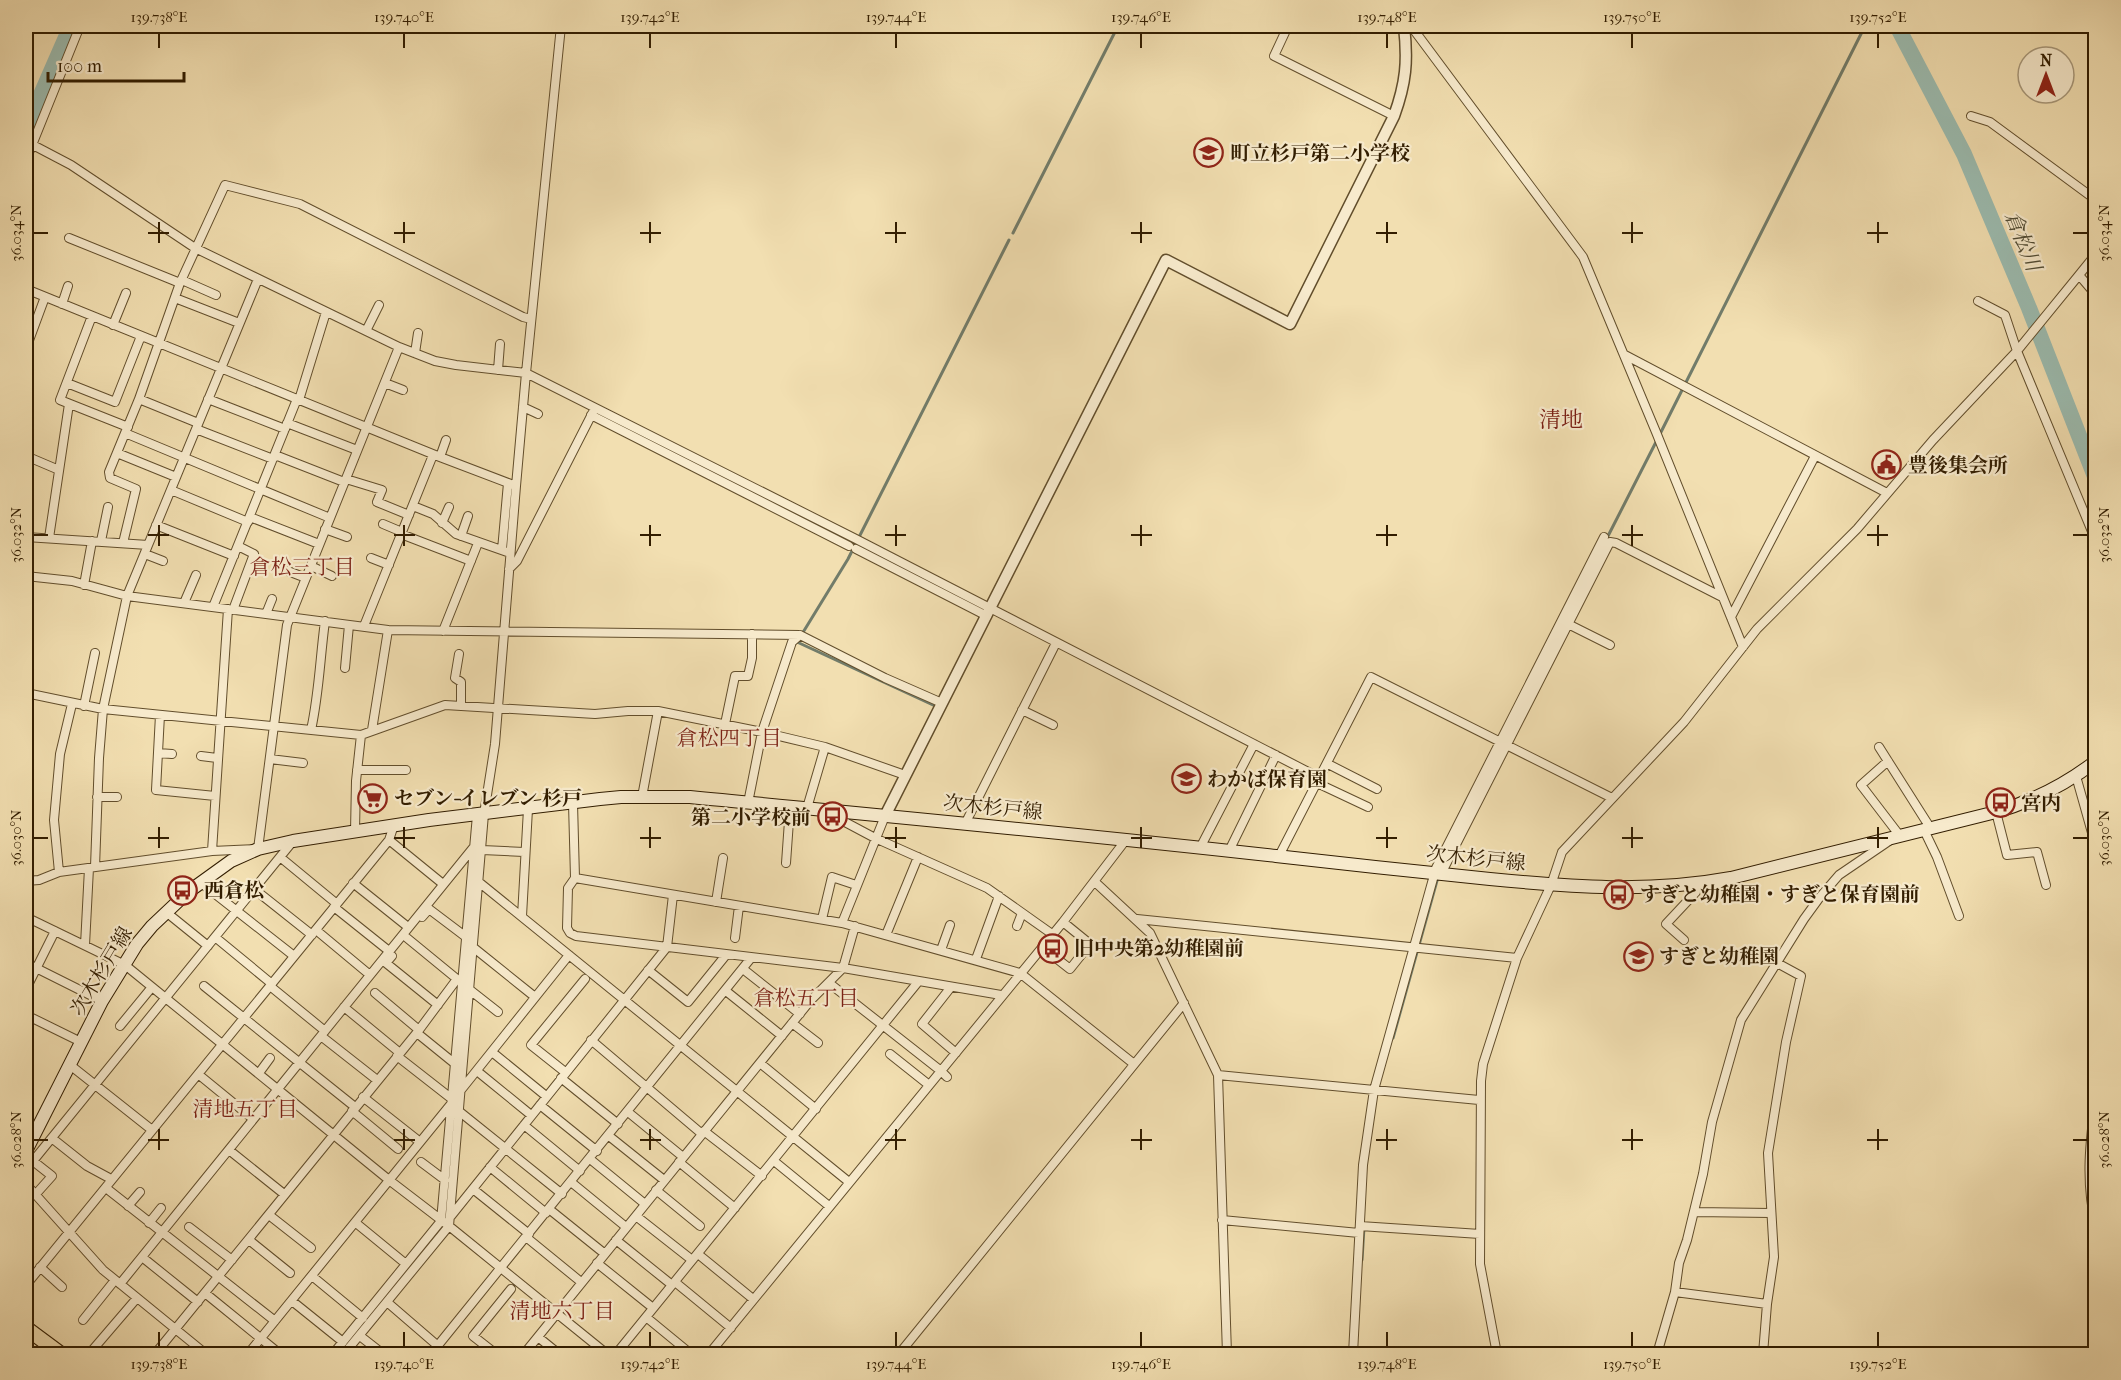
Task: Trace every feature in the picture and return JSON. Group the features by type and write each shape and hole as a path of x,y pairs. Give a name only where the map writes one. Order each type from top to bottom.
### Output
{"highway":[{"path":"26,1330 61,1354"}],"main road":[{"name":"次木杉戸線","path":"26,1151 102,1001 152,926 200,882 231,861 258,849 294,841 394,825 621,797 690,797 1437,874 1551,885 1630,888 1695,884 1731,878 1996,812 2037,798 2076,776 2096,761"}],"street":[{"path":"26,160 29,140 81,26"},
{"path":"333,1354 441,1221 460,980 481,815 495,744 509,570 506,552 512,484 523,407 561,26"},
{"path":"1287,26 1274,56 1394,116"},
{"path":"842,923 875,838 905,775 1166,260 1290,324 1394,116 1404,90 1407,46 1404,26"},
{"path":"1411,26 1583,257 1743,646"},
{"path":"1971,116 1990,122 2096,201"},
{"path":"29,140 71,165 195,248 366,331 435,361 526,373 593,412 853,548 1056,643 1276,755 1318,781 1368,807"},
{"path":"123,543 136,489 110,478 109,472 160,344 181,282 225,185 300,204 531,319"},
{"path":"69,238 216,295"},
{"path":"1497,1354 1480,1264 1479,1100 1483,1064 1517,958 1551,885 1562,852 1684,722 1757,629 1857,529 1933,440 2018,351 2096,254"},
{"path":"2079,275 2096,295"},
{"path":"84,945 103,709 127,596 258,279"},
{"path":"62,304 68,286"},
{"path":"26,289 437,456 512,484"},
{"path":"113,325 126,293"},
{"path":"28,343 45,297"},
{"path":"175,298 239,323"},
{"path":"1977,301 2005,315 2096,541"},
{"path":"366,331 379,305"},
{"path":"213,607 298,399 326,312"},
{"path":"92,316 60,400 184,458 330,518"},
{"path":"415,352 418,333"},
{"path":"67,383 115,402 141,336"},
{"path":"498,370 500,344"},
{"path":"26,881 39,880 59,872 212,851 258,849 287,625 399,346"},
{"path":"1624,354 1887,493"},
{"path":"1636,382 1645,366"},
{"path":"385,383 403,390"},
{"path":"139,399 197,426 274,457 345,481 382,489 377,502 409,515"},
{"path":"208,399 357,450"},
{"path":"49,538 69,404"},
{"path":"523,407 538,414"},
{"path":"593,412 854,538 989,613"},
{"path":"509,570 517,561 593,412"},
{"path":"364,626 413,506 447,440"},
{"path":"117,453 176,477"},
{"path":"26,456 59,470"},
{"path":"1731,617 1815,456"},
{"path":"171,490 319,544"},
{"path":"413,506 433,514 461,536 506,552"},
{"path":"84,585 108,507"},
{"path":"442,523 449,507"},
{"path":"461,536 468,516"},
{"path":"383,524 471,561"},
{"path":"156,525 234,556"},
{"path":"325,529 347,537"},
{"path":"26,537 148,544"},
{"path":"1353,1354 1363,1165 1374,1090 1414,947 1437,874 1604,537"},
{"path":"1503,743 1610,542 1722,597"},
{"path":"443,631 478,543"},
{"path":"212,851 219,721 231,609 254,554 238,546"},
{"path":"145,554 163,561"},
{"path":"371,558 388,565"},
{"path":"310,566 332,576"},
{"path":"280,568 306,578"},
{"path":"184,603 196,575"},
{"path":"26,576 72,581 127,596 388,630 800,635 885,678 942,703"},
{"path":"266,614 272,599"},
{"path":"311,730 318,699 320,654 325,621"},
{"path":"1568,624 1610,645"},
{"path":"345,668 349,625"},
{"path":"372,730 388,630"},
{"path":"725,724 735,676 748,676 752,658 752,634"},
{"path":"748,803 762,732 792,642 800,635"},
{"path":"965,824 1056,643"},
{"path":"84,706 95,653"},
{"path":"459,654 455,678 461,682 461,705"},
{"path":"1279,856 1371,677 1612,798"},
{"path":"26,693 103,709 361,735 445,705 595,714 658,711 825,747 905,775"},
{"path":"59,872 54,820 60,754 72,704"},
{"path":"1022,710 1053,725"},
{"path":"642,796 658,711"},
{"path":"160,715 156,790 215,796"},
{"path":"355,831 357,770 361,735"},
{"path":"1200,848 1254,744"},
{"path":"807,808 825,747"},
{"path":"1879,747 1927,829 1959,916"},
{"path":"158,753 172,754"},
{"path":"1228,851 1276,755"},
{"path":"201,756 217,758"},
{"path":"270,759 303,763"},
{"path":"1657,1354 1675,1292 1678,1263 1694,1212 1712,1122 1741,1020 1804,918 1839,875 1898,836 1862,785 1888,761"},
{"path":"1328,764 1377,789"},
{"path":"357,770 406,770"},
{"path":"2076,776 2096,847"},
{"path":"97,797 117,797"},
{"path":"573,804 574,878 568,888 567,928 576,936 843,968 1002,995"},
{"path":"786,863 790,807"},
{"path":"522,916 528,809"},
{"path":"823,810 875,838 987,888 1052,934"},
{"path":"1996,812 2007,855 2037,852 2046,885"},
{"path":"26,1285 388,840 394,825"},
{"path":"388,840 443,884"},
{"path":"35,1195 52,1176 33,1161 294,841"},
{"path":"709,1354 929,1085 944,1074 956,1053 1095,882 1125,841"},
{"path":"344,1354 449,1226 480,883 477,849"},
{"path":"83,1320 142,1257 443,884 477,849 524,852"},
{"path":"280,857 389,951"},
{"path":"886,935 918,857"},
{"path":"717,902 723,858"},
{"path":"822,920 832,877 856,885"},
{"path":"574,878 842,923 1020,973 1134,1064"},
{"path":"200,882 294,956"},
{"path":"1095,882 1150,933 1218,1075 1227,1354"},
{"path":"353,883 408,927"},
{"path":"480,883 849,1182"},
{"path":"1684,940 1666,924 1696,892 1695,884"},
{"path":"254,889 370,975"},
{"path":"451,1216 622,1000 667,947 673,895"},
{"path":"976,959 999,896"},
{"path":"735,938 740,906"},
{"path":"438,1005 386,963 429,909 465,937"},
{"path":"166,912 208,946"},
{"path":"1017,926 1022,913"},
{"path":"26,917 125,965 607,1354"},
{"path":"1137,919 1517,958"},
{"path":"1041,947 1070,969 1090,944 1063,922"},
{"path":"941,950 950,925"},
{"path":"524,1354 792,1023 843,968 855,926"},
{"path":"26,989 55,931"},
{"path":"215,937 377,1080"},
{"path":"407,938 460,980"},
{"path":"474,948 535,997"},
{"path":"461,1090 569,955"},
{"path":"648,970 688,1002 726,955"},
{"path":"387,1302 435,1351 751,958"},
{"path":"26,963 102,1001"},
{"path":"1763,1354 1774,1257 1768,1153 1786,1042 1801,976 1776,963"},
{"path":"743,969 800,1014"},
{"path":"585,979 531,1045 618,1124"},
{"path":"155,1354 460,980"},
{"path":"616,1354 918,982"},
{"path":"830,983 944,1074"},
{"path":"204,986 300,1062 398,1149"},
{"path":"120,1026 152,987"},
{"path":"951,987 922,1024 956,1053"},
{"path":"470,990 498,1012"},
{"path":"726,991 782,1036"},
{"path":"375,993 454,1063"},
{"path":"899,1354 1184,1003"},
{"path":"344,1007 452,1101"},
{"path":"26,1015 81,1042"},
{"path":"792,1023 818,1043"},
{"path":"591,1040 703,1133 762,1176"},
{"path":"492,1052 546,1096"},
{"path":"890,1054 929,1085"},
{"path":"259,1073 270,1058"},
{"path":"760,1063 816,1109"},
{"path":"70,1065 152,1130"},
{"path":"477,1071 531,1116"},
{"path":"198,1074 253,1119"},
{"path":"1218,1075 1479,1100"},
{"path":"363,1097 420,1142"},
{"path":"2096,1097 2088,1167 2091,1203 2096,1225"},
{"path":"248,1354 452,1101"},
{"path":"540,1105 597,1151"},
{"path":"459,1112 562,1194"},
{"path":"628,1112 735,1208"},
{"path":"524,1125 580,1171"},
{"path":"609,1136 664,1180"},
{"path":"53,1139 87,1166 111,1179"},
{"path":"229,1150 284,1194"},
{"path":"590,1160 645,1204"},
{"path":"774,1161 830,1206"},
{"path":"422,1162 445,1180"},
{"path":"490,1167 604,1254"},
{"path":"571,1182 627,1227"},
{"path":"26,1184 103,1270 206,1354"},
{"path":"106,1188 275,1321"},
{"path":"473,1189 581,1282"},
{"path":"656,1190 700,1226"},
{"path":"128,1206 140,1192"},
{"path":"149,1223 160,1208"},
{"path":"1694,1212 1771,1213"},
{"path":"269,1215 311,1248"},
{"path":"636,1216 753,1299"},
{"path":"1222,1220 1360,1230 1480,1234"},
{"path":"356,1222 406,1264"},
{"path":"189,1227 232,1260"},
{"path":"249,1240 290,1273"},
{"path":"616,1240 731,1328"},
{"path":"142,1257 198,1302"},
{"path":"597,1263 653,1308"},
{"path":"40,1267 62,1287"},
{"path":"312,1276 363,1318"},
{"path":"496,1354 473,1336 511,1289"},
{"path":"1675,1292 1767,1304"},
{"path":"205,1293 280,1354"},
{"path":"89,1354 137,1298"},
{"path":"292,1300 343,1342"},
{"path":"646,1317 691,1354"},
{"path":"360,1336 383,1354"},
{"path":"538,1337 559,1354"}],"waterway":[{"path":"26,129 71,26"},
{"path":"1013,233 1118,26"},
{"path":"1660,434 1865,26"},
{"name":"倉松川","path":"1897,26 1964,154 2029,308 2096,479"},
{"path":"802,634 848,559 1009,240"},
{"path":"1607,538 1657,440"},
{"path":"798,640 797,642 933,705"},
{"path":"1393,1038 1438,877"},
{"path":"1362,1260 1364,1227"}],"place":[{"name":"町立杉戸第二小学校","path":"1209,153"},
{"name":"豊後集会所","path":"1887,465"},
{"name":"わかば保育園","path":"1186,779"},
{"name":"セブン-イレブン 杉戸","path":"373,798"},
{"name":"宮内","path":"2000,803"},
{"name":"第二小学校前","path":"832,817"},
{"name":"西倉松","path":"183,890"},
{"name":"すぎと幼稚園・すぎと保育園前","path":"1619,894"},
{"name":"旧中央第2幼稚園前","path":"1053,948"},
{"name":"すぎと幼稚園","path":"1638,956"}],"district":[{"name":"清地","path":"1561,419"},
{"name":"倉松三丁目","path":"302,567"},
{"name":"倉松四丁目","path":"729,738"},
{"name":"倉松五丁目","path":"806,998"},
{"name":"清地五丁目","path":"245,1109"},
{"name":"清地六丁目","path":"562,1311"}]}
